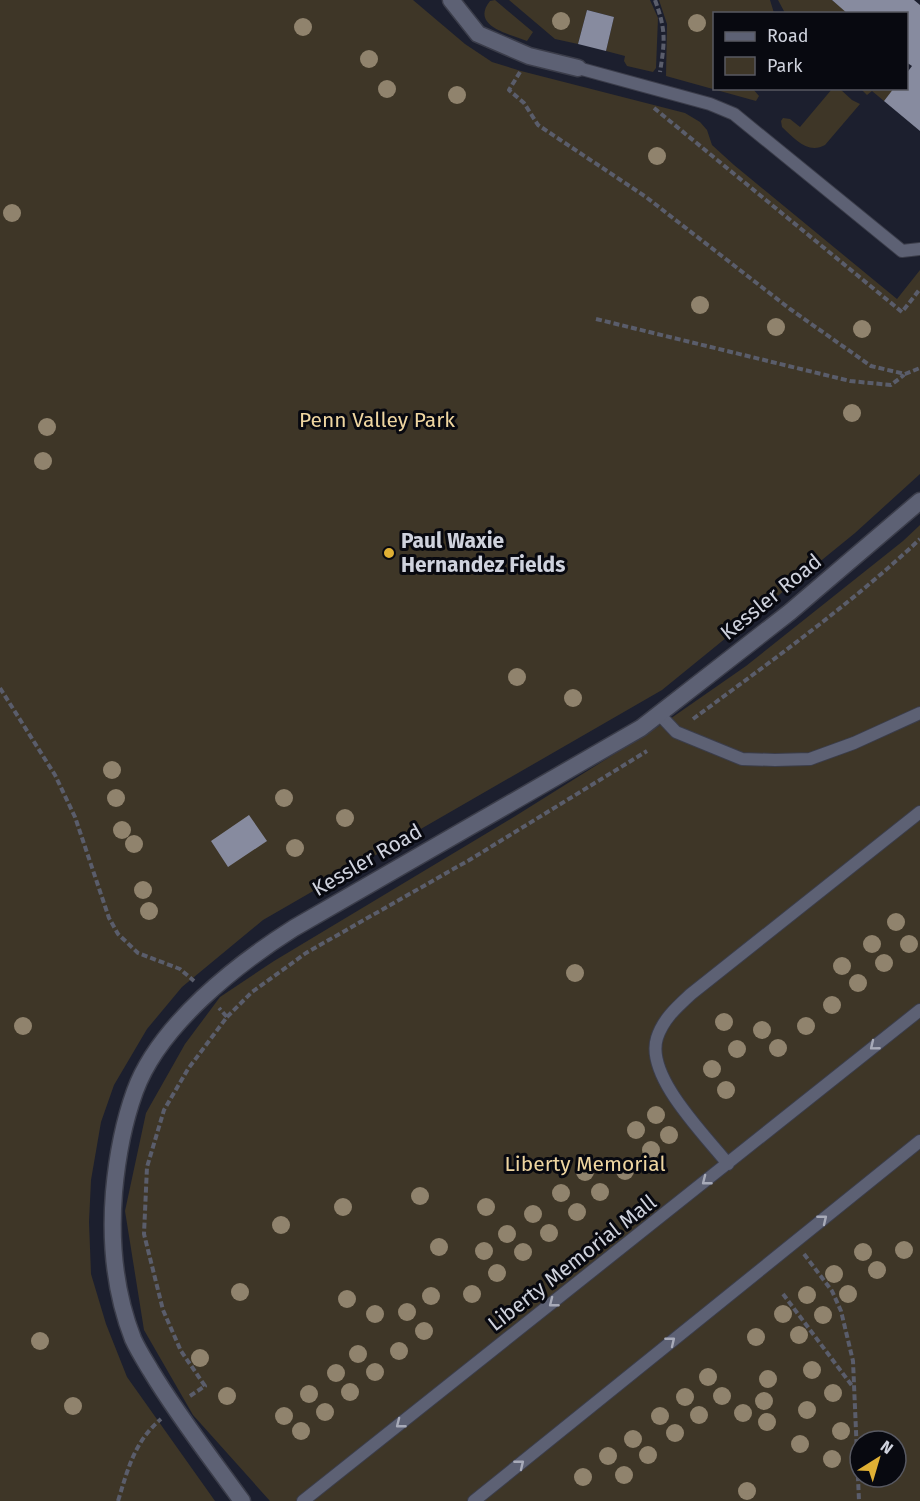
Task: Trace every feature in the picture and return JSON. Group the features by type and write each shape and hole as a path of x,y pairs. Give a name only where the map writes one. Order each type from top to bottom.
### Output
{"street":[{"path":"451,0 478,34 529,56 578,68"},
{"name":"Kessler Road","path":"242,1501 175,1407 134,1341 116,1282 112,1216 117,1162 126,1119 136,1088 166,1039 207,994 254,954 272,942 660,715 790,612 920,501"}],"lane":[{"path":"578,68 710,104 734,114 902,250 920,249"},
{"path":"660,715 676,732 742,759 775,760 810,759 855,743 920,713"},
{"path":"728,1164 671,1093 660,1073 655,1053 657,1037 670,1014 691,994 920,812"},
{"name":"Liberty Memorial Mall","path":"303,1501 920,1010"},
{"path":"474,1501 920,1141"}],"path":[{"path":"654,0 662,19 666,41 660,73"},
{"path":"522,69 509,90 524,103 538,125 646,196 790,309 871,366 905,375"},
{"path":"654,108 902,312 920,289"},
{"path":"596,319 850,381 891,385 920,368"},
{"path":"794,1242 832,1291 841,1311 853,1361 859,1501"},
{"path":"783,1294 854,1387"},
{"path":"118,1501 132,1455 140,1443"}],"green space":[{"name":"Penn Valley Park","path":"0,0 413,0 465,44 492,62 685,113 700,122 707,130 712,145 734,165 897,299 920,270 920,474 855,533 662,690 263,920 182,987 147,1029 114,1085 101,1122 91,1180 89,1222 91,1274 106,1324 127,1377 215,1501 0,1501"},
{"path":"495,0 533,32 527,41 502,32 488,23 485,10 490,1"},
{"path":"509,0 650,0 658,18 656,68 653,72 627,66 624,61 625,56 606,51 614,17 587,10 578,44 555,39"},
{"path":"659,0 770,0 774,12 713,12 713,89 666,76 667,24"},
{"path":"778,0 832,0 847,12 784,12"},
{"path":"716,90 754,90 759,96 756,101"},
{"path":"831,90 841,90 860,104 825,145 819,148 807,147 796,140 782,127 781,121 783,118 790,119 800,127"},
{"path":"862,90 893,90 884,101 872,91 867,95"},
{"name":"Liberty Memorial","path":"920,525 920,1501 270,1501 193,1415 144,1330 125,1211 146,1113 185,1044 220,997 274,961 517,815 667,721 746,666"}],"building":[{"path":"832,0 914,0 920,5 920,131 884,101 892,90 908,90 908,71 912,66 908,63 908,12 846,12"},
{"path":"587,10 614,17 606,51 578,44"},
{"path":"249,815 267,841 228,867 211,841"}],"place":[{"name":"Paul Waxie Hernandez Fields","path":"389,553"}]}
